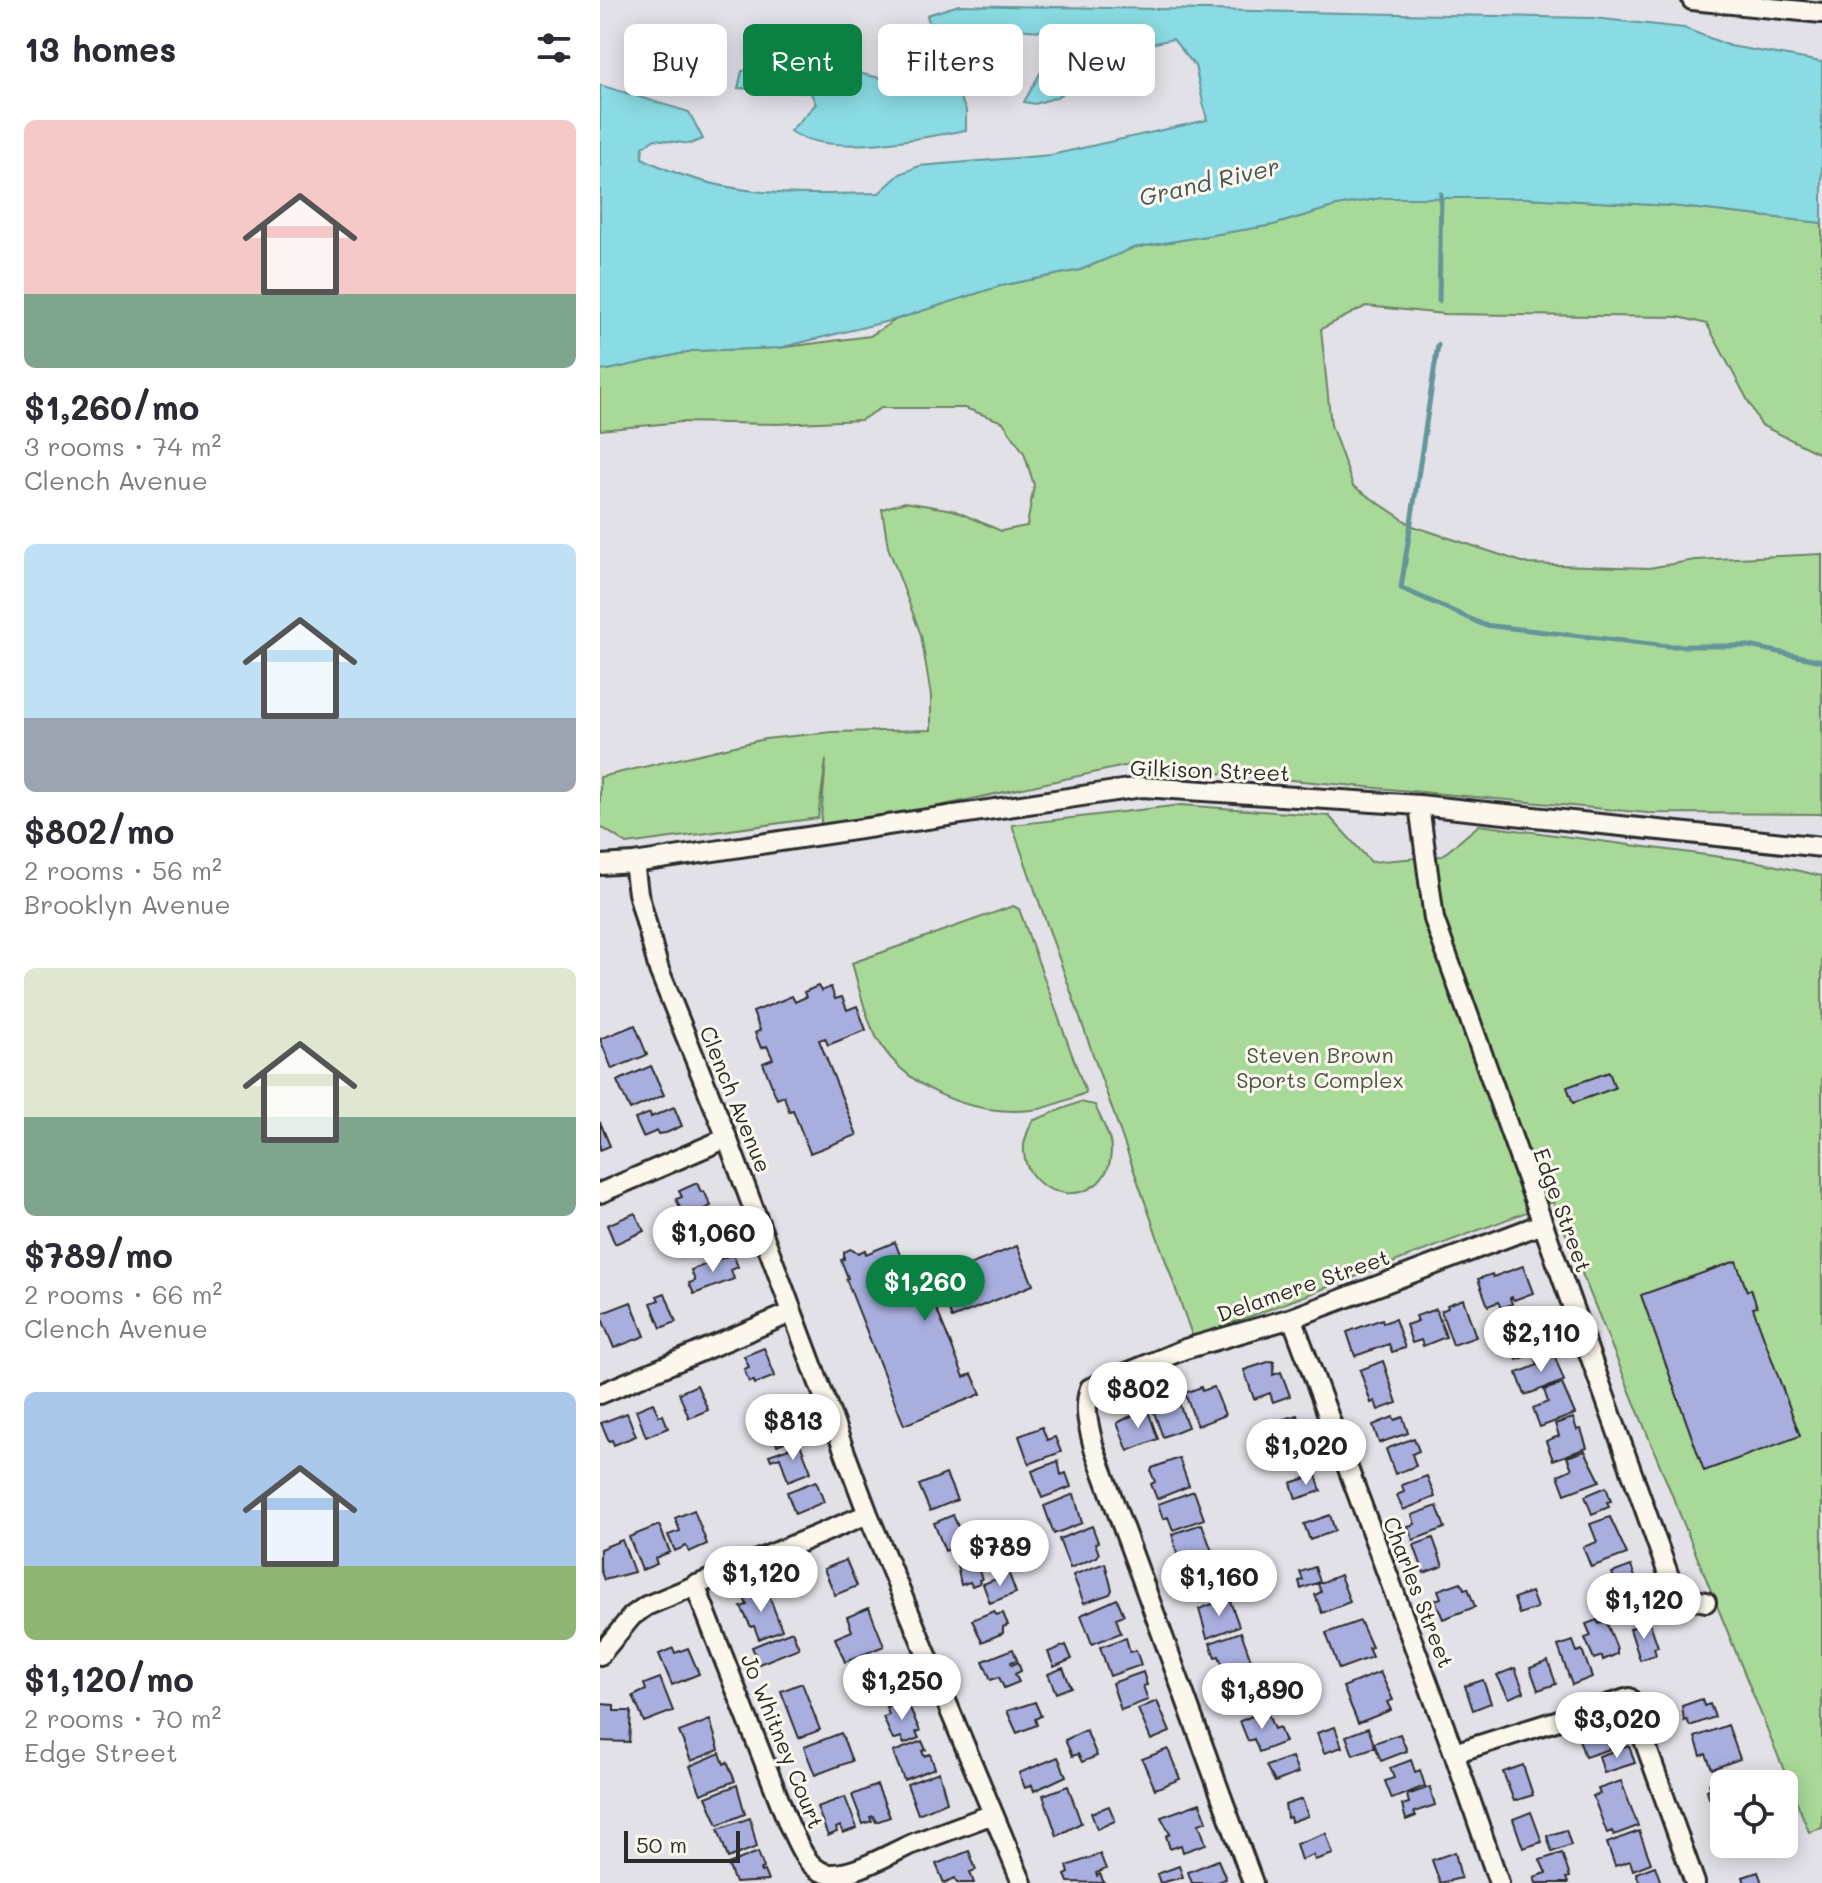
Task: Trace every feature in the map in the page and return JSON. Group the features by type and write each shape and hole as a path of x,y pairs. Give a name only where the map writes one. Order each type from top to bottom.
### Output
{"street":[{"path":"1692,0 1822,13"},
{"name":"Gilkison Street","path":"600,865 634,863 1142,787 1419,805 1822,847"},
{"name":"Edge Street","path":"1419,805 1434,919 1542,1224 1676,1596 1706,1602"},
{"name":"Clench Avenue","path":"634,863 638,893 659,970 727,1138 868,1514 1022,1883"},
{"path":"600,1193 727,1138"},
{"name":"Delamere Street","path":"1253,1883 1094,1448 1087,1418 1086,1399 1090,1388 1185,1349 1292,1318 1542,1224"},
{"path":"600,1394 791,1313"},
{"name":"Charles Street","path":"1292,1318 1454,1753 1499,1883"},
{"path":"600,1655 632,1616 646,1606 868,1514"},
{"name":"Jo Whitney Court","path":"695,1585 789,1825 813,1866 826,1873 857,1869 993,1814"},
{"path":"1454,1753 1629,1698 1695,1883"}],"green space":[{"path":"1381,198 1526,198 1672,206 1822,223 1822,455 1761,425 1707,324 1679,317 1444,314 1366,306 1321,329 1331,425 1353,486 1413,526 1528,564 1649,568 1695,560 1822,554 1822,814 1648,813 1129,765 820,832 826,760 818,818 627,844 600,826 600,777 765,739 832,732 931,730 931,696 921,635 888,547 882,509 905,502 953,510 1001,531 1027,526 1034,485 1024,453 1003,422 965,408 881,408 861,420 777,424 681,422 600,430 600,369 608,370 692,351 779,348 870,336 897,319 1000,286 1080,270 1133,248 1273,225 1336,206"},
{"name":"Steven Brown Sports Complex","path":"1181,805 1329,816 1371,862 1442,856 1479,825 1759,862 1822,876 1822,1828 1809,1832 1798,1805 1798,1770 1784,1770 1553,1202 1193,1338 1012,825"},
{"path":"1013,906 1019,909 1086,1093 1045,1108 1015,1111 965,1104 920,1083 900,1068 872,1028 852,963"},
{"path":"1080,1102 1095,1105 1108,1134 1111,1151 1107,1171 1096,1184 1082,1192 1065,1193 1049,1189 1036,1179 1027,1164 1026,1136 1032,1121"}],"water":[{"name":"Grand River","path":"959,5 1594,18 1684,28 1730,46 1822,62 1822,223 1672,206 1526,198 1381,198 1336,206 1273,225 1133,248 1080,270 1000,286 897,319 779,348 692,351 608,370 600,369 600,85 624,92 624,96 636,96 689,112 703,139 690,144 655,139 643,147 642,158 700,181 787,193 879,193 900,174 919,166 1051,155 1207,120 1195,66 1173,39 1155,43 1155,24 1039,24 1039,31 1023,30 1023,24 929,23 927,15"},
{"path":"742,71 743,88 738,88"},
{"path":"862,74 878,78 878,96 959,96 966,110 966,130 851,145 807,139 790,131 816,104 812,96 862,96"},
{"path":"1039,75 1039,96 1059,96 1035,104 1024,102"}],"building":[{"path":"818,986 821,991 831,987 835,999 842,997 847,1010 857,1006 866,1030 828,1045 825,1038 819,1040 857,1135 810,1153 793,1110 789,1111 784,1096 777,1099 763,1063 773,1059 767,1046 761,1048 755,1033 760,1030 753,1012 792,996 795,1002 806,997 804,992"},
{"path":"635,1025 647,1055 612,1069 600,1039"},
{"path":"651,1066 664,1095 630,1110 617,1081"},
{"path":"1609,1072 1615,1088 1573,1103 1567,1087"},
{"path":"674,1107 682,1126 643,1137 635,1119 650,1113 651,1117"},
{"path":"600,1122 610,1146 600,1150"},
{"path":"697,1183 711,1206 690,1215 688,1211 682,1213 676,1199 682,1197 679,1191"},
{"path":"635,1213 644,1231 615,1244 607,1225"},
{"path":"719,1225 727,1245 710,1252 707,1243 696,1247 698,1251 682,1257 677,1242"},
{"path":"895,1242 906,1271 875,1283 880,1296 889,1292 888,1289 931,1272 934,1279 1017,1246 1033,1285 952,1318 945,1301 935,1305 964,1377 972,1374 981,1394 904,1425 841,1260 844,1259 844,1252 850,1249 858,1253 865,1250 866,1254"},
{"path":"733,1254 738,1267 731,1270 734,1279 694,1294 689,1283 695,1281 691,1270"},
{"path":"1736,1261 1747,1291 1751,1289 1757,1307 1753,1308 1800,1436 1704,1471 1641,1295"},
{"path":"1523,1266 1533,1293 1514,1300 1512,1297 1512,1304 1501,1308 1498,1302 1488,1306 1478,1279"},
{"path":"665,1293 676,1322 661,1328 651,1303"},
{"path":"1463,1299 1476,1337 1453,1345 1441,1311"},
{"path":"631,1302 645,1336 614,1348 600,1314"},
{"path":"1436,1309 1446,1337 1423,1346 1421,1340 1412,1343 1406,1325 1418,1321 1416,1316"},
{"path":"1538,1317 1552,1347 1517,1360 1510,1340 1524,1335 1520,1323"},
{"path":"1382,1319 1383,1323 1395,1319 1405,1348 1392,1352 1389,1344 1355,1356 1347,1332"},
{"path":"764,1348 775,1376 755,1384 754,1381 749,1382 744,1369 749,1367 744,1356"},
{"path":"1552,1349 1564,1381 1525,1395 1517,1373 1538,1365 1535,1356"},
{"path":"1383,1361 1397,1403 1378,1410 1375,1401 1371,1403 1360,1370"},
{"path":"1274,1362 1273,1375 1281,1372 1290,1396 1273,1402 1270,1393 1254,1399 1244,1370"},
{"path":"1562,1384 1575,1414 1540,1427 1533,1408 1548,1402 1544,1390"},
{"path":"697,1385 708,1410 689,1418 679,1393"},
{"path":"1201,1387 1202,1391 1214,1387 1225,1415 1197,1426 1185,1393"},
{"path":"1170,1400 1172,1403 1178,1401 1188,1427 1163,1437 1152,1407"},
{"path":"653,1403 659,1416 663,1415 668,1428 646,1437 636,1410"},
{"path":"787,1404 800,1436 777,1445 763,1413"},
{"path":"1147,1408 1158,1439 1128,1451 1117,1423"},
{"path":"627,1413 636,1436 614,1445 601,1423"},
{"path":"1297,1415 1303,1434 1277,1443 1271,1423"},
{"path":"1393,1417 1395,1420 1403,1417 1408,1433 1379,1443 1373,1425"},
{"path":"1573,1418 1577,1430 1581,1429 1587,1448 1553,1460 1546,1441 1559,1436 1555,1424"},
{"path":"1042,1427 1047,1440 1055,1437 1061,1452 1029,1464 1019,1436"},
{"path":"1414,1438 1419,1451 1412,1454 1416,1466 1395,1474 1386,1449"},
{"path":"800,1444 811,1472 788,1481 780,1457 771,1460 769,1455"},
{"path":"1285,1447 1290,1460 1271,1467 1267,1454"},
{"path":"1585,1451 1600,1481 1565,1494 1558,1475 1572,1469 1567,1457"},
{"path":"1179,1458 1189,1486 1157,1499 1151,1484 1155,1482 1152,1468"},
{"path":"1058,1461 1061,1475 1066,1473 1071,1487 1042,1498 1032,1471"},
{"path":"946,1474 957,1500 930,1511 919,1485"},
{"path":"1316,1475 1321,1491 1296,1499 1291,1483"},
{"path":"1427,1476 1435,1497 1403,1510 1397,1495 1404,1492 1402,1485"},
{"path":"816,1481 824,1502 795,1514 787,1492"},
{"path":"1606,1487 1611,1501 1607,1502 1609,1507 1592,1514 1585,1496"},
{"path":"1194,1491 1204,1519 1173,1530 1168,1517 1163,1519 1158,1504"},
{"path":"1074,1494 1082,1523 1054,1534 1044,1506"},
{"path":"1437,1506 1445,1528 1413,1540 1408,1526 1415,1524 1412,1515"},
{"path":"694,1510 707,1544 689,1552 686,1546 675,1551 668,1535 680,1531 675,1518"},
{"path":"953,1515 965,1543 945,1551 934,1523"},
{"path":"1330,1515 1335,1531 1310,1540 1304,1524"},
{"path":"1610,1517 1627,1554 1591,1567 1583,1547 1597,1542 1590,1524"},
{"path":"1202,1524 1213,1554 1180,1566 1172,1534"},
{"path":"659,1525 670,1552 655,1558 657,1564 642,1570 629,1537"},
{"path":"1092,1526 1099,1554 1070,1568 1059,1539"},
{"path":"1433,1538 1443,1566 1424,1573 1414,1545"},
{"path":"622,1540 634,1572 604,1580 600,1569 600,1549"},
{"path":"974,1558 982,1579 972,1586 970,1582 961,1585 957,1565"},
{"path":"846,1560 857,1586 835,1595 824,1569"},
{"path":"1105,1563 1112,1590 1110,1594 1084,1603 1073,1575"},
{"path":"1216,1564 1227,1592 1200,1602 1195,1589 1190,1591 1184,1576"},
{"path":"1631,1566 1643,1599 1624,1606 1612,1573"},
{"path":"1315,1567 1320,1582 1301,1589 1299,1581 1303,1580 1300,1572"},
{"path":"1009,1574 1016,1593 990,1603 983,1584"},
{"path":"1340,1575 1350,1602 1322,1613 1315,1595 1321,1592 1318,1584"},
{"path":"1461,1582 1464,1589 1468,1588 1475,1607 1443,1619 1435,1600 1441,1598 1438,1590"},
{"path":"766,1588 782,1630 759,1639 741,1607 747,1605 743,1596"},
{"path":"1531,1592 1537,1608 1519,1614 1514,1598"},
{"path":"1229,1598 1239,1626 1207,1638 1199,1609"},
{"path":"1117,1599 1124,1615 1116,1618 1121,1633 1092,1644 1081,1615"},
{"path":"869,1608 884,1646 845,1662 835,1638 852,1631 847,1617"},
{"path":"994,1611 996,1615 1003,1613 1008,1625 1003,1627 1003,1633 982,1642 972,1620"},
{"path":"1597,1620 1599,1624 1606,1621 1617,1649 1617,1654 1603,1660 1602,1656 1594,1659 1585,1638 1591,1636 1586,1624"},
{"path":"1360,1621 1372,1647 1368,1648 1372,1657 1339,1669 1326,1633"},
{"path":"1641,1623 1650,1623 1658,1647 1654,1648 1656,1655 1640,1660 1630,1629"},
{"path":"792,1631 799,1648 759,1664 752,1647"},
{"path":"1241,1632 1251,1660 1224,1670 1210,1643"},
{"path":"1126,1638 1130,1652 1136,1650 1141,1665 1110,1676 1100,1647"},
{"path":"1573,1641 1577,1652 1582,1650 1592,1677 1572,1685 1558,1646"},
{"path":"1066,1645 1072,1659 1054,1667 1048,1652"},
{"path":"673,1648 675,1653 688,1648 699,1674 672,1685 659,1654"},
{"path":"1013,1649 1017,1660 1011,1662 1012,1665 1018,1662 1021,1671 1015,1674 1019,1682 1004,1688 999,1677 991,1680 983,1661"},
{"path":"1548,1661 1556,1684 1538,1690 1530,1668"},
{"path":"1256,1663 1267,1693 1258,1697 1261,1706 1247,1711 1232,1672"},
{"path":"888,1666 891,1672 894,1670 901,1685 869,1698 863,1685 870,1682 867,1675"},
{"path":"1063,1668 1071,1687 1056,1693 1048,1674"},
{"path":"1515,1668 1524,1692 1509,1698 1497,1675"},
{"path":"1143,1672 1147,1685 1143,1686 1148,1700 1121,1710 1112,1683"},
{"path":"1380,1672 1393,1700 1387,1702 1391,1710 1358,1723 1343,1687"},
{"path":"660,1678 673,1711 644,1722 633,1696 646,1690 644,1684"},
{"path":"1483,1680 1491,1703 1473,1710 1465,1686"},
{"path":"802,1683 820,1730 799,1738 781,1691"},
{"path":"906,1699 920,1731 916,1732 919,1738 904,1744 901,1737 893,1740 883,1717 889,1715 886,1707"},
{"path":"1702,1699 1704,1706 1710,1704 1715,1717 1690,1726 1687,1720 1684,1721 1682,1706"},
{"path":"1157,1701 1170,1732 1151,1740 1138,1709"},
{"path":"1035,1702 1041,1716 1035,1719 1037,1725 1017,1733 1007,1711"},
{"path":"600,1704 614,1705 614,1711 631,1711 629,1742 600,1741"},
{"path":"1266,1710 1274,1729 1279,1727 1285,1742 1259,1752 1254,1739 1248,1741 1240,1721"},
{"path":"710,1720 719,1750 691,1761 679,1732"},
{"path":"1728,1725 1740,1759 1712,1769 1706,1754 1701,1756 1695,1737"},
{"path":"1335,1727 1342,1747 1324,1753 1317,1733"},
{"path":"1368,1728 1375,1747 1353,1755 1346,1736"},
{"path":"1610,1728 1616,1747 1585,1757 1579,1739"},
{"path":"1086,1730 1097,1756 1082,1762 1078,1754 1072,1756 1065,1740"},
{"path":"841,1733 852,1761 815,1775 804,1747"},
{"path":"1400,1734 1407,1751 1381,1761 1374,1743"},
{"path":"922,1741 926,1750 922,1751 924,1756 930,1754 935,1768 904,1780 893,1752"},
{"path":"1629,1746 1635,1763 1604,1773 1599,1756"},
{"path":"1168,1749 1180,1779 1155,1789 1142,1759"},
{"path":"720,1753 735,1781 701,1794 690,1766"},
{"path":"1058,1757 1066,1776 1034,1791 1032,1785 1025,1788 1019,1773"},
{"path":"1292,1757 1298,1773 1275,1782 1266,1766"},
{"path":"1411,1760 1415,1772 1420,1770 1425,1786 1392,1799 1385,1781 1394,1778 1390,1768"},
{"path":"1523,1765 1533,1795 1514,1801 1503,1772"},
{"path":"939,1772 947,1802 918,1814 907,1784"},
{"path":"1621,1781 1638,1826 1614,1835 1612,1831 1607,1833 1593,1796 1600,1794 1598,1789"},
{"path":"737,1785 745,1814 718,1825 706,1797"},
{"path":"877,1785 890,1817 876,1822 873,1816 870,1817 872,1821 863,1824 852,1795"},
{"path":"1068,1786 1081,1823 1057,1836 1043,1795"},
{"path":"1430,1787 1435,1805 1414,1812 1416,1816 1406,1820 1402,1805 1409,1803 1407,1795"},
{"path":"845,1797 857,1828 843,1833 840,1826 836,1828 837,1832 828,1836 817,1807"},
{"path":"1302,1799 1308,1816 1291,1822 1290,1817 1287,1818 1285,1805"},
{"path":"1200,1803 1207,1821 1199,1824 1206,1844 1183,1852 1181,1845 1170,1849 1166,1836 1170,1834 1161,1817"},
{"path":"1109,1806 1115,1821 1097,1829 1091,1813"},
{"path":"1531,1812 1542,1842 1523,1848 1513,1819"},
{"path":"750,1818 757,1847 728,1858 718,1829"},
{"path":"1566,1830 1571,1845 1552,1852 1547,1836"},
{"path":"1639,1831 1651,1863 1633,1870 1630,1861 1615,1866 1607,1843"},
{"path":"1326,1833 1333,1854 1315,1860 1313,1855 1301,1860 1296,1844"},
{"path":"969,1851 976,1870 970,1872 974,1883 957,1883 955,1878 944,1883 936,1864"},
{"path":"758,1852 764,1868 760,1870 764,1871 768,1881 735,1883 728,1864"},
{"path":"1455,1852 1461,1878 1440,1883 1432,1860"},
{"path":"1562,1853 1570,1877 1566,1878 1568,1883 1536,1883 1534,1877 1546,1873 1540,1860"},
{"path":"1100,1854 1106,1869 1096,1873 1097,1876 1100,1874 1104,1883 1068,1882 1065,1875 1069,1873 1067,1866"},
{"path":"1218,1860 1226,1879 1215,1883 1192,1883 1188,1872"},
{"path":"1179,1866 1183,1877 1160,1883 1157,1874"},
{"path":"1655,1866 1661,1883 1640,1883 1636,1873"},
{"path":"1758,1872 1762,1883 1745,1883 1743,1877"}],"waterway":[{"path":"1439,301 1441,194"},
{"path":"1438,345 1401,588 1484,625 1668,646 1749,646 1822,661"}]}
